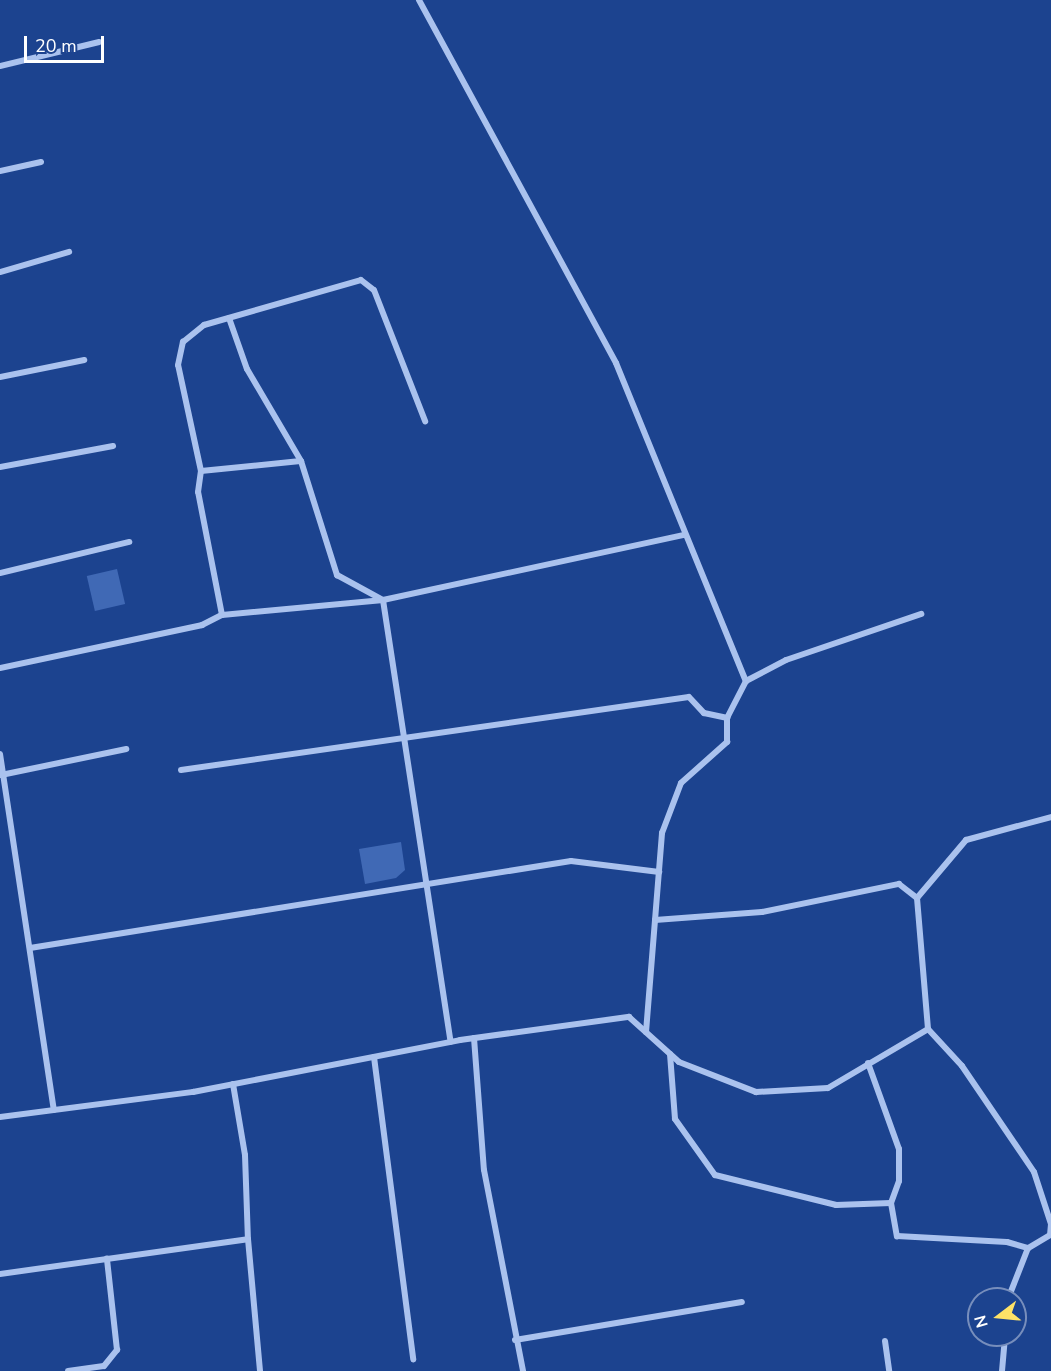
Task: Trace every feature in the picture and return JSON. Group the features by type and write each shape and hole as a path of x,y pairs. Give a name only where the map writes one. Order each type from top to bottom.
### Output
{"street":[{"path":"419,0 616,363 684,535 694,548 746,681"},
{"path":"0,66 99,42"},
{"path":"0,171 41,162"},
{"path":"0,272 69,252"},
{"path":"222,615 198,492 201,471 178,365 183,342 204,325 362,280 374,290 425,420"},
{"path":"228,318 247,369 301,461 337,575 382,600"},
{"path":"0,377 84,360"},
{"path":"0,467 113,446"},
{"path":"201,471 301,461"},
{"path":"0,668 202,625 222,615 382,600 684,535"},
{"path":"0,573 129,542"},
{"path":"382,600 451,1042"},
{"path":"646,1032 662,833 681,783 727,742 727,718 746,681 786,660 921,614"},
{"path":"181,770 689,697 704,713 727,718"},
{"path":"2,775 126,749"},
{"path":"0,754 54,1110"},
{"path":"1013,1287 1028,1248 1050,1235 1051,1224 1034,1172 962,1066 928,1029 917,898 966,840 1051,817"},
{"path":"30,948 337,901 427,882 571,861 659,872"},
{"path":"655,920 762,912 899,884 917,898"},
{"path":"0,1117 233,1084 474,1038 629,1017 670,1054 756,1092 828,1088 928,1029"},
{"path":"474,1038 484,1170 515,1340 523,1371"},
{"path":"670,1054 675,1119 715,1175 836,1205 891,1203"},
{"path":"375,1057 413,1359"},
{"path":"868,1063 898,1149 899,1180 891,1203 897,1236 1007,1242 1028,1248"},
{"path":"233,1084 245,1155 248,1239 260,1371"},
{"path":"0,1274 248,1239"},
{"path":"68,1371 104,1366 117,1350 107,1259"},
{"path":"515,1340 742,1302"},
{"path":"885,1341 889,1371"},
{"path":"1002,1371 1004,1347"}],"building":[{"path":"117,569 125,604 95,611 87,576"},
{"path":"401,842 405,870 396,878 365,884 359,849"}]}
